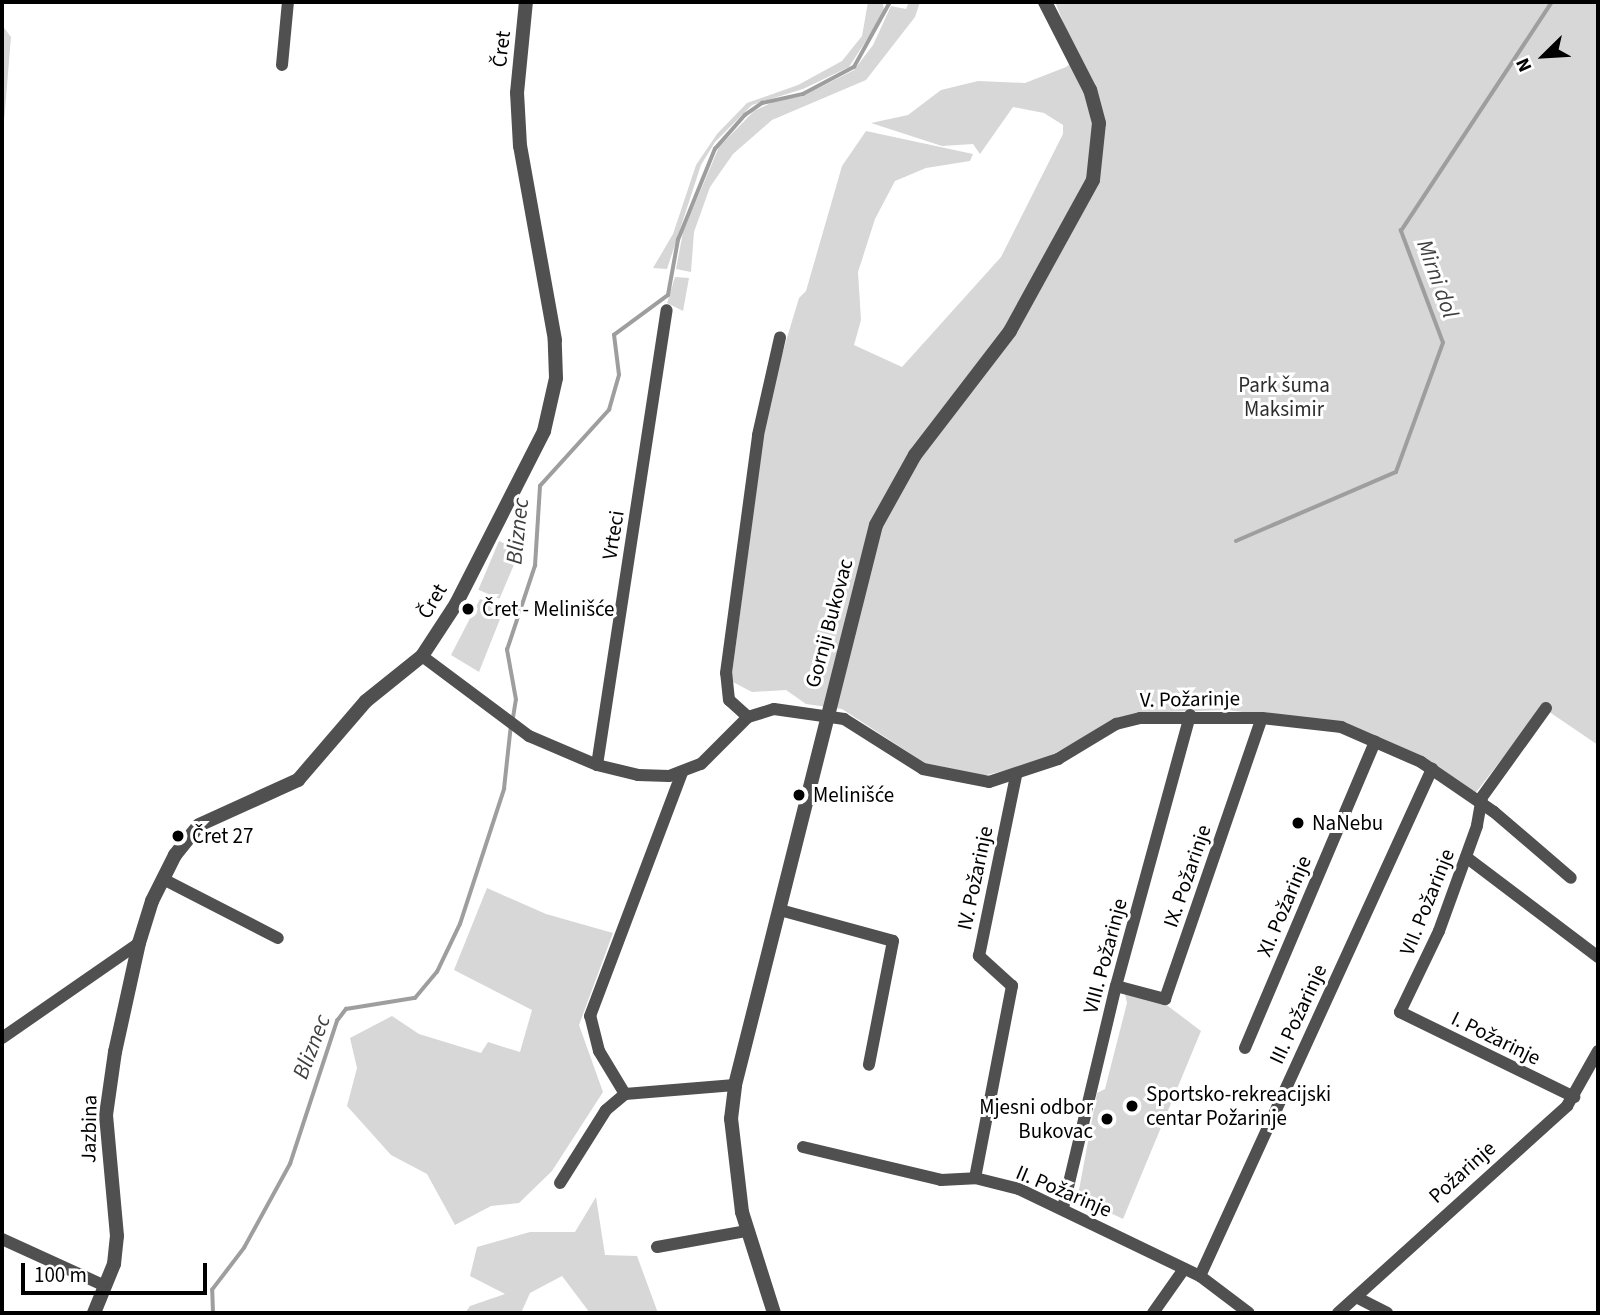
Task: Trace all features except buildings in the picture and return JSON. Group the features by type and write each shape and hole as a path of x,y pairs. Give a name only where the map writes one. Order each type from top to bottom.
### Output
{"street":[{"path":"282,65 288,2"},
{"name":"Čret","path":"139,943 163,879 199,825 298,780 366,701 422,656 478,562 544,430 552,405 555,340 520,146 517,93 526,2"},
{"name":"Gornji Bukovac","path":"774,1313 746,1231 732,1133 735,1085 876,526 915,455 1010,331 1093,180 1099,123 1090,90 1045,2"},
{"name":"Vrteci","path":"597,765 667,310"},
{"path":"748,718 729,700 726,673 758,435 780,337"},
{"path":"422,656 529,736 597,765 638,775 682,772 716,753 748,718 774,709 827,715"},
{"name":"VII. Požarinje","path":"1400,1012 1466,857 1481,803 1546,708"},
{"name":"V. Požarinje","path":"827,715 845,719 910,763 941,775 989,782 1016,776 1058,759 1116,724 1190,715 1262,718 1341,727 1432,769 1481,803"},
{"name":"VIII. Požarinje","path":"1063,1208 1116,986 1190,715"},
{"name":"IX. Požarinje","path":"1116,986 1165,999 1262,718"},
{"name":"XI. Požarinje","path":"1245,1048 1375,741"},
{"name":"III. Požarinje","path":"1200,1276 1432,769"},
{"path":"625,1094 599,1051 590,1016 682,772"},
{"name":"IV. Požarinje","path":"975,1178 1012,986 983,964 979,952 1016,776"},
{"path":"1481,803 1571,878"},
{"path":"1466,857 1598,957"},
{"path":"163,879 278,937"},
{"path":"780,910 893,941 869,1065"},
{"path":"2,1038 139,943"},
{"name":"Jazbina","path":"94,1313 114,1264 117,1236 106,1115 139,943"},
{"name":"I. Požarinje","path":"1400,1012 1574,1097"},
{"name":"Požarinje","path":"1338,1313 1574,1097 1598,1051"},
{"path":"560,1183 602,1116 625,1094 735,1085"},
{"name":"II. Požarinje","path":"803,1147 941,1180 975,1178 1019,1189 1200,1276 1249,1313"},
{"path":"657,1247 746,1231"},
{"path":"2,1239 105,1286"},
{"path":"1153,1313 1185,1269"},
{"path":"1356,1297 1387,1313"}],"green space":[{"path":"868,2 883,3 884,13 849,67 803,89 752,105 715,142 701,165 667,269 653,268 673,234 696,165 717,134 747,103 798,85 842,61 862,36"},
{"path":"909,2 920,2 915,17 866,80 772,120 733,154 710,187 694,232 691,272 676,269 683,232 719,147 754,111 775,101 803,96 854,70 873,45 891,6 906,9"},
{"name":"Park šuma Maksimir","path":"1055,2 1598,2 1598,745 1542,707 1474,795 1354,727 1228,710 1164,712 1120,717 1041,761 983,776 931,767 842,709 806,704 786,690 752,692 731,681 768,401 799,298 806,291 842,166 866,131 973,154 970,161 926,168 895,181 875,219 858,272 861,320 854,345 902,367 1001,257 1063,134 1063,125 1044,113 1013,107 980,154 973,144 942,146 871,123 908,115 941,90 978,81 1025,83 1066,67 1078,58"},
{"path":"2,25 11,37 2,146"},
{"path":"675,277 689,278 683,311 667,303"},
{"path":"499,541 520,550 499,599 478,590"},
{"path":"480,599 504,609 479,672 451,655"},
{"path":"487,888 546,914 613,933 579,1025 603,1092 552,1171 519,1203 491,1206 455,1225 427,1174 391,1155 347,1106 357,1068 350,1038 392,1016 419,1034 481,1053 488,1042 520,1052 532,1010 454,970"},
{"name":"Sportsko-rekreacijski centar Požarinje","path":"1125,994 1164,1003 1201,1031 1123,1219 1100,1208 1096,1216 1076,1206 1097,1093 1105,1089 1127,1003"},
{"path":"596,1197 605,1255 637,1256 658,1313 590,1313 562,1276 530,1293 521,1313 465,1313 470,1306 505,1294 470,1276 477,1247 530,1232 575,1232"}],"waterway":[{"name":"Bliznec","path":"513,718 516,700 507,650 535,566 540,486 609,410 619,375 614,335 668,295 678,240 715,149 745,115 762,103 803,94 854,67 890,2"},
{"name":"Mirni dol","path":"1236,541 1396,472 1443,343 1401,231 1552,2"},
{"name":"Bliznec","path":"213,1313 212,1290 244,1248 290,1164 337,1021 346,1009 415,998 437,972 460,924 504,789 511,725"}],"place":[{"name":"Čret - Melinišće","path":"468,609"},
{"name":"Melinišće","path":"799,795"},
{"name":"NaNebu","path":"1298,823"},
{"name":"Čret 27","path":"178,836"},
{"name":"Sportsko-rekreacijski centar Požarinje","path":"1132,1106"},
{"name":"Mjesni odbor Bukovac","path":"1107,1119"}]}
